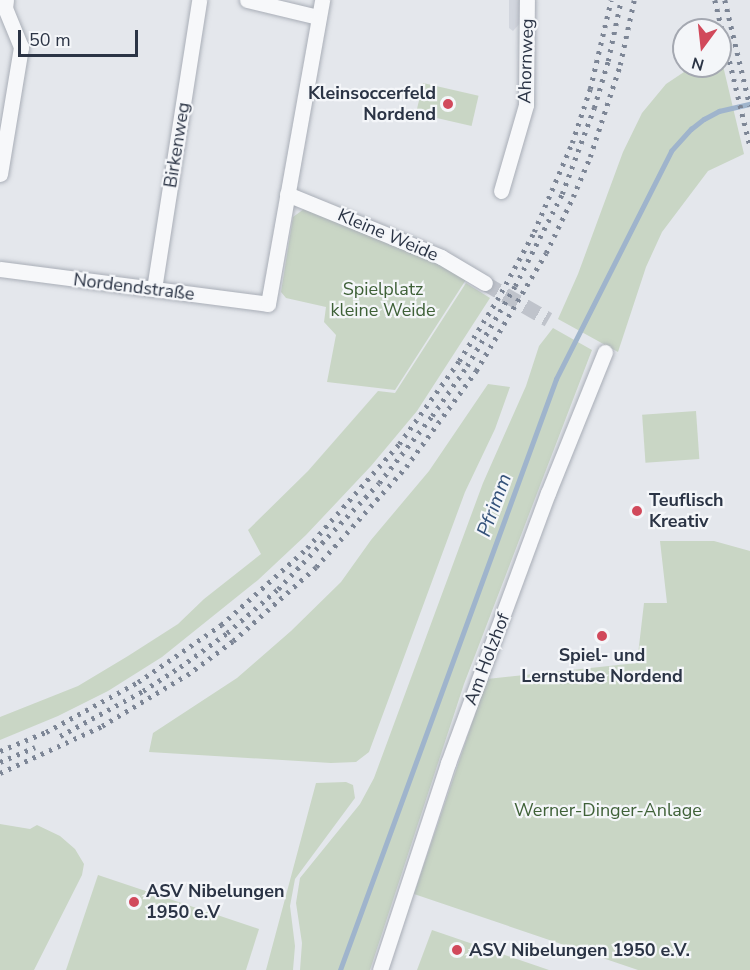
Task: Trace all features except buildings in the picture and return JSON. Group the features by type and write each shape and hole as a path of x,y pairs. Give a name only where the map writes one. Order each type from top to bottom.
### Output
{"street":[{"path":"0,174 21,47 5,8 6,0"},
{"name":"Birkenweg","path":"154,290 199,0"},
{"path":"247,0 318,17"},
{"path":"287,194 322,0"},
{"name":"Ahornweg","path":"501,191 526,105 527,0"},
{"name":"Nordendstraße","path":"0,270 268,304 287,194"},
{"name":"Kleine Weide","path":"287,194 441,257 485,283"},
{"name":"Am Holzhof","path":"380,970 448,763 548,493 605,352"}],"shaded area":[{"path":"509,0 524,0 524,19 513,31 509,28"}],"green space":[{"path":"675,78 726,78 744,154 708,171 662,232 646,267 618,352 558,319 578,274 623,152 642,113 666,84"},
{"name":"Kleinsoccerfeld Nordend","path":"423,83 479,96 472,126 416,113"},
{"name":"Spielplatz kleine Weide","path":"304,209 444,263 467,278 395,390 327,382 336,335 324,322 326,307 286,298 281,292 293,217"},
{"path":"466,283 490,298 417,411 371,466 306,535 258,580 162,657 108,691 58,716 0,740 0,717 78,686 128,656 178,624 204,599 261,554 248,530 308,471 378,391 395,393"},
{"path":"553,328 592,350 464,684 370,970 300,970 302,943 296,903 300,878 360,804 374,778 483,483 526,386 539,346"},
{"path":"488,384 510,387 495,429 465,492 369,752 356,762 331,763 149,752 153,733 237,678 291,631 341,582 371,540 429,471"},
{"path":"696,411 699,459 645,463 642,415"},
{"name":"Werner-Dinger-Anlage","path":"660,541 714,541 750,551 750,970 638,970 414,894 487,679 637,663 644,603 667,603"},
{"path":"346,782 353,785 355,798 295,879 290,906 295,946 293,970 266,970 316,783"},
{"path":"0,824 30,829 37,825 60,836 75,849 84,864 82,875 34,970 0,970"},
{"name":"ASV Nibelungen 1950 e.V","path":"98,875 259,929 246,970 66,970"},
{"name":"ASV Nibelungen 1950 e.V.","path":"432,930 549,970 417,970"}],"waterway":[{"name":"Pfrimm","path":"340,970 556,379 671,151 691,129 704,119 719,111 750,104"}],"tunnel":[{"path":"485,283 548,319"}],"railway":[{"path":"0,751 46,732 138,682 221,625 307,548 399,444 459,361 497,300 534,232 572,143 590,89 611,0"},
{"path":"60,736 143,691 227,633 278,589 379,483 432,416 467,366 515,286 562,194 594,108 608,61 621,0"},
{"path":"0,773 102,726 187,675 233,641 316,567 406,467 476,371 546,253 590,157 620,65 634,0"},
{"path":"715,0 750,146"},
{"path":"725,0 750,106"},
{"path":"0,762 35,747"}],"place":[{"name":"Kleinsoccerfeld Nordend","path":"448,104"},
{"name":"Teuflisch Kreativ","path":"637,511"},
{"name":"Spiel- und Lernstube Nordend","path":"602,636"},
{"name":"ASV Nibelungen 1950 e.V","path":"134,902"},
{"name":"ASV Nibelungen 1950 e.V.","path":"457,950"}]}
